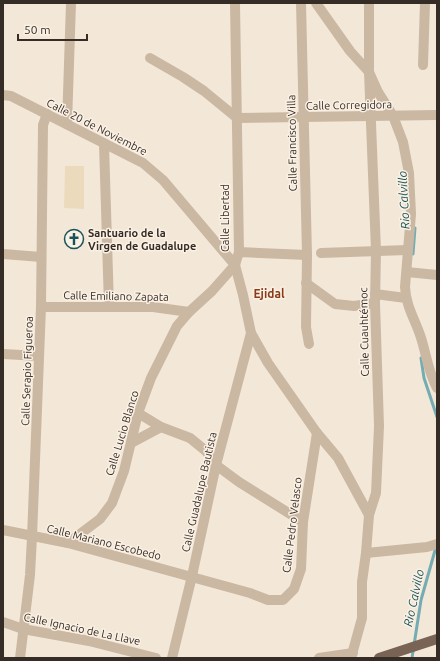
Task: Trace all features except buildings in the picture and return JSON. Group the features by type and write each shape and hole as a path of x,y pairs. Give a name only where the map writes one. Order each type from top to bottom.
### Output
{"main road":[{"path":"379,658 437,639"}],"street":[{"path":"67,124 70,3"},
{"name":"Calle Libertad","path":"235,3 239,252 235,265 243,294 250,333 268,363 317,433 338,458 369,515"},
{"name":"Calle Francisco Villa","path":"301,3 307,255 306,327 309,344"},
{"path":"316,3 350,51 369,72 378,92 393,116 403,142 409,173 411,214 407,250 405,287 406,298 410,313 418,331 431,376 437,388"},
{"name":"Calle Cuauhtémoc","path":"352,656 362,618 362,582 369,515 376,493 379,426 375,299 376,251 369,72 369,3"},
{"path":"423,65 425,3"},
{"path":"150,58 204,91 237,118"},
{"name":"Calle 20 de Noviembre","path":"3,95 11,96 104,144 143,162 163,180 235,265"},
{"name":"Calle Serapio Figueroa","path":"20,658 30,575 32,536 41,308 43,125 47,114"},
{"name":"Calle Corregidora","path":"237,118 437,115"},
{"path":"104,144 109,306"},
{"path":"321,253 407,250"},
{"path":"239,252 307,255"},
{"path":"3,254 41,257"},
{"name":"Calle Lucio Blanco","path":"68,543 100,519 112,504 124,472 138,413 151,378 177,326 189,312 212,291 235,265"},
{"path":"407,272 437,274"},
{"path":"306,283 335,304 354,306 375,299 406,298"},
{"name":"Calle Emiliano Zapata","path":"41,308 109,306 152,307 189,312"},
{"name":"Calle Guadalupe Bautista","path":"172,658 192,576 216,465 250,333"},
{"path":"3,354 39,356"},
{"path":"138,413 161,426 190,438 206,451 216,465 239,482 303,522"},
{"path":"131,443 161,426"},
{"name":"Calle Pedro Velasco","path":"268,600 283,600 294,589 301,569 303,522 317,433"},
{"name":"Calle Mariano Escobedo","path":"3,530 68,543 192,576 250,593 268,600"},
{"path":"366,553 427,547 437,544"},
{"name":"Calle Ignacio de La Llave","path":"3,622 23,630 89,641 156,658"},
{"path":"319,658 352,656"}],"shaded area":[{"path":"65,166 84,166 84,209 64,208"}],"waterway":[{"name":"Rio Calvillo","path":"413,254 415,228"},
{"name":"Rio Calvillo","path":"421,358 424,378 437,417"},
{"name":"Rio Calvillo","path":"412,658 421,600 436,547"}],"place":[{"name":"Santuario de la Virgen de Guadalupe","path":"74,239"}],"district":[{"name":"Ejidal","path":"269,294"}]}
